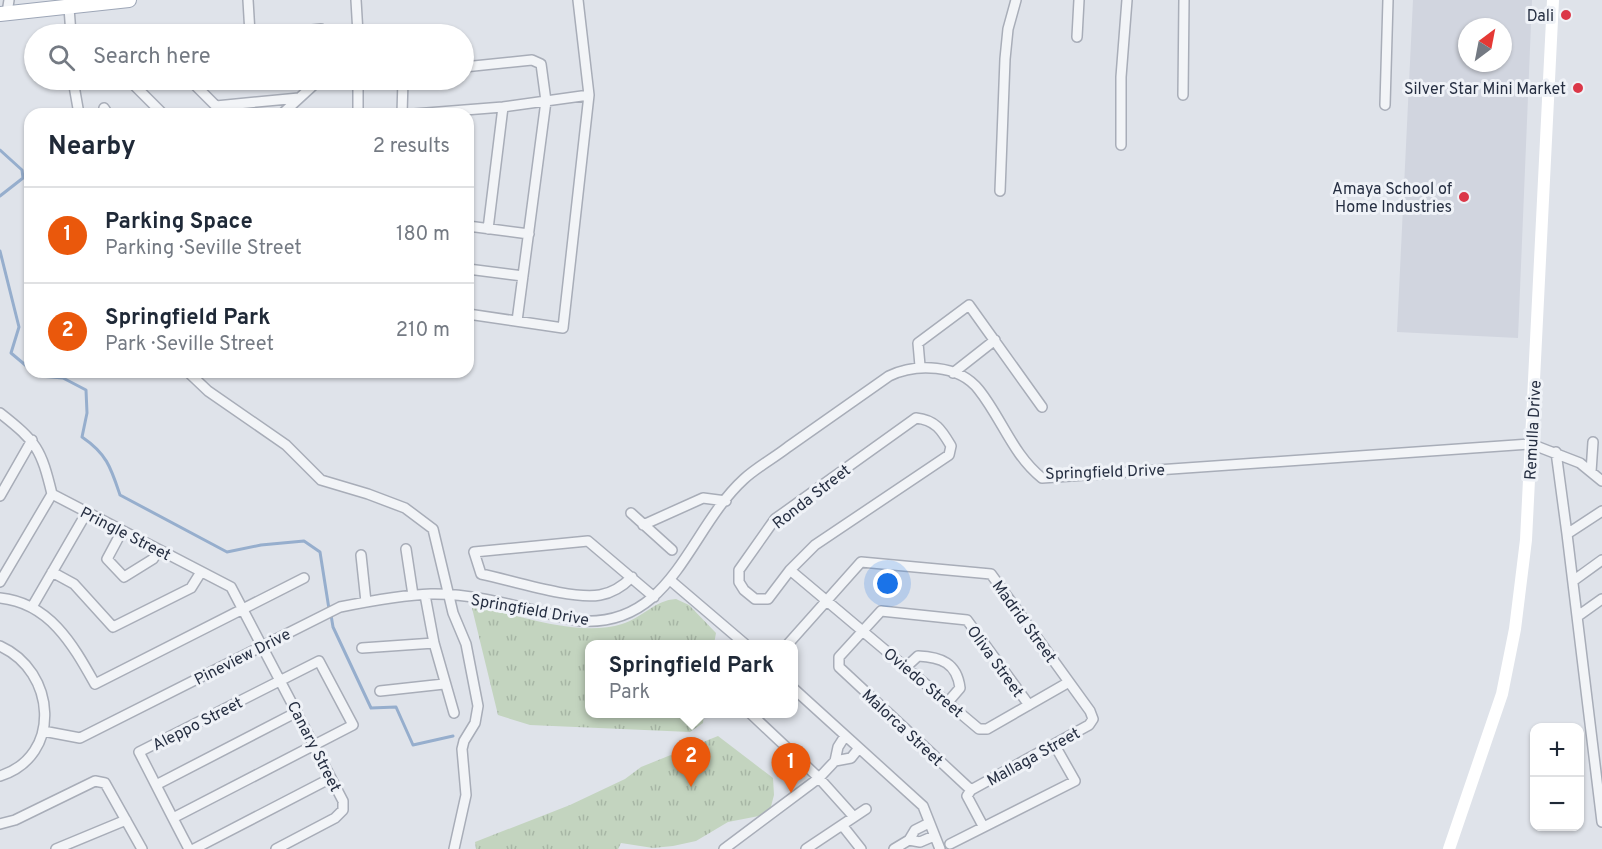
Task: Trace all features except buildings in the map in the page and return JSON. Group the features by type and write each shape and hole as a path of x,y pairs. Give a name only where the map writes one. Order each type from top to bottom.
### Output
{"main road":[{"path":"5,9 69,8 129,0"},
{"name":"Remulla Drive","path":"1449,849 1504,683 1515,628 1526,540 1553,0"}],"street":[{"path":"248,0 249,24"},
{"path":"356,0 357,24"},
{"path":"474,315 563,328 589,95 578,0"},
{"path":"1000,191 1005,58 1008,29 1016,0"},
{"path":"1077,37 1079,0"},
{"path":"1121,145 1121,77 1127,0"},
{"path":"1183,95 1185,0"},
{"path":"1385,105 1388,0"},
{"path":"69,8 70,24"},
{"path":"474,66 538,61 541,64 546,101 517,321"},
{"path":"75,90 78,108"},
{"path":"139,90 157,108"},
{"path":"201,90 216,106 299,98"},
{"path":"288,108 308,90"},
{"path":"358,90 358,108"},
{"path":"402,108 403,90"},
{"path":"474,110 589,95"},
{"path":"488,229 503,107"},
{"path":"474,227 529,234"},
{"path":"474,270 523,276"},
{"path":"920,366 918,343 969,305 1042,407"},
{"path":"954,373 995,340"},
{"name":"Springfield Drive","path":"449,596 592,622 626,615 654,597 670,580 743,480 889,376 904,369 920,366 954,373 978,388 1029,468 1042,478 1531,444"},
{"path":"194,378 208,391 286,445 321,480 388,501 422,519 433,529 441,554 449,596 466,644 478,706 475,723 462,749 466,795 454,849"},
{"path":"0,413 32,441 42,454 52,494 0,582"},
{"name":"Ronda Street","path":"916,418 927,419 939,427 951,446 949,455 815,545 790,570 768,599 755,599 744,590 740,582 739,570 775,519 916,418"},
{"path":"0,496 32,441"},
{"path":"1591,472 1593,442"},
{"path":"1531,444 1580,463 1602,481"},
{"path":"1556,452 1599,773 1602,822"},
{"name":"Pringle Street","path":"52,494 231,587 263,645"},
{"path":"643,525 703,498 726,501"},
{"path":"1567,534 1602,511"},
{"path":"32,607 87,512"},
{"path":"631,513 672,550"},
{"path":"122,531 107,559 124,577 153,559 159,550"},
{"path":"632,577 614,591 600,595 581,595 481,574 474,552 588,540 632,577 654,597"},
{"path":"406,549 413,595"},
{"path":"361,555 366,602"},
{"path":"1572,581 1602,560"},
{"name":"Madrid Street","path":"792,640 861,562 991,574 1090,711 1093,719"},
{"name":"Oviedo Street","path":"790,570 979,729 987,729 1069,682"},
{"path":"52,572 74,584 113,627 191,588 201,572"},
{"path":"0,598 32,607 68,637 95,684 304,578"},
{"path":"670,580 739,640"},
{"name":"Pineview Drive","path":"43,731 80,738 340,607 413,595 449,596"},
{"path":"425,595 444,684 454,713"},
{"path":"1578,616 1602,599"},
{"name":"Oliva Street","path":"863,631 881,611 967,620 1029,705"},
{"name":"Malorca Street","path":"863,631 839,657 839,667 971,790"},
{"path":"362,648 434,643"},
{"name":"Canary Street","path":"263,645 344,801 339,815 276,849"},
{"path":"0,646 18,656 31,669 40,684 45,702 43,731 32,753 20,766 0,776"},
{"path":"906,667 918,656 936,657 947,662 958,674 960,687 948,702"},
{"name":"Aleppo Street","path":"189,849 139,752 319,661 353,725 315,746"},
{"path":"381,691 444,684"},
{"path":"798,693 923,806 940,849"},
{"path":"156,785 297,712"},
{"path":"755,718 819,778 854,817"},
{"name":"Mallaga Street","path":"971,790 1089,725 1093,719"},
{"path":"724,849 819,778 835,761 838,747 845,736"},
{"path":"950,844 1075,781 1054,744"},
{"path":"173,818 315,746"},
{"path":"835,761 850,758 860,748"},
{"path":"194,849 331,778"},
{"path":"0,824 15,820 95,781 105,783 142,849"},
{"path":"971,790 967,796 983,826"},
{"path":"806,849 866,809"},
{"path":"56,849 126,820"},
{"path":"894,849 909,840 915,830 929,823"},
{"path":"842,825 861,849"},
{"path":"909,840 920,842 934,836"}],"shaded area":[{"name":"Amaya School of Home Industries","path":"1413,0 1532,0 1518,338 1397,332"}],"green space":[{"path":"676,599 689,605 716,633 715,640 585,640 585,718 704,718 703,723 690,732 530,725 498,715 471,604 546,623 605,628 636,618 668,600"},
{"path":"718,736 773,778 774,795 769,814 728,822 696,841 673,846 653,848 621,843 618,849 476,849 475,842 570,805 625,779 641,767"}],"waterway":[{"path":"0,150 22,170 23,178 0,196"},
{"path":"0,251 19,327 11,353 24,364"},
{"path":"63,378 86,390 87,413 82,437 97,449 107,462 120,495 227,552 261,545 304,541 320,552 329,609"},
{"path":"331,615 333,627 371,708 396,707 413,745 453,736"}],"place":[{"name":"Dali","path":"1566,15"},
{"name":"Silver Star Mini Market","path":"1578,88"},
{"name":"Amaya School of Home Industries","path":"1464,197"},
{"name":"Springfield Park","path":"691,787"},
{"name":"Parking Space","path":"791,793"}]}
